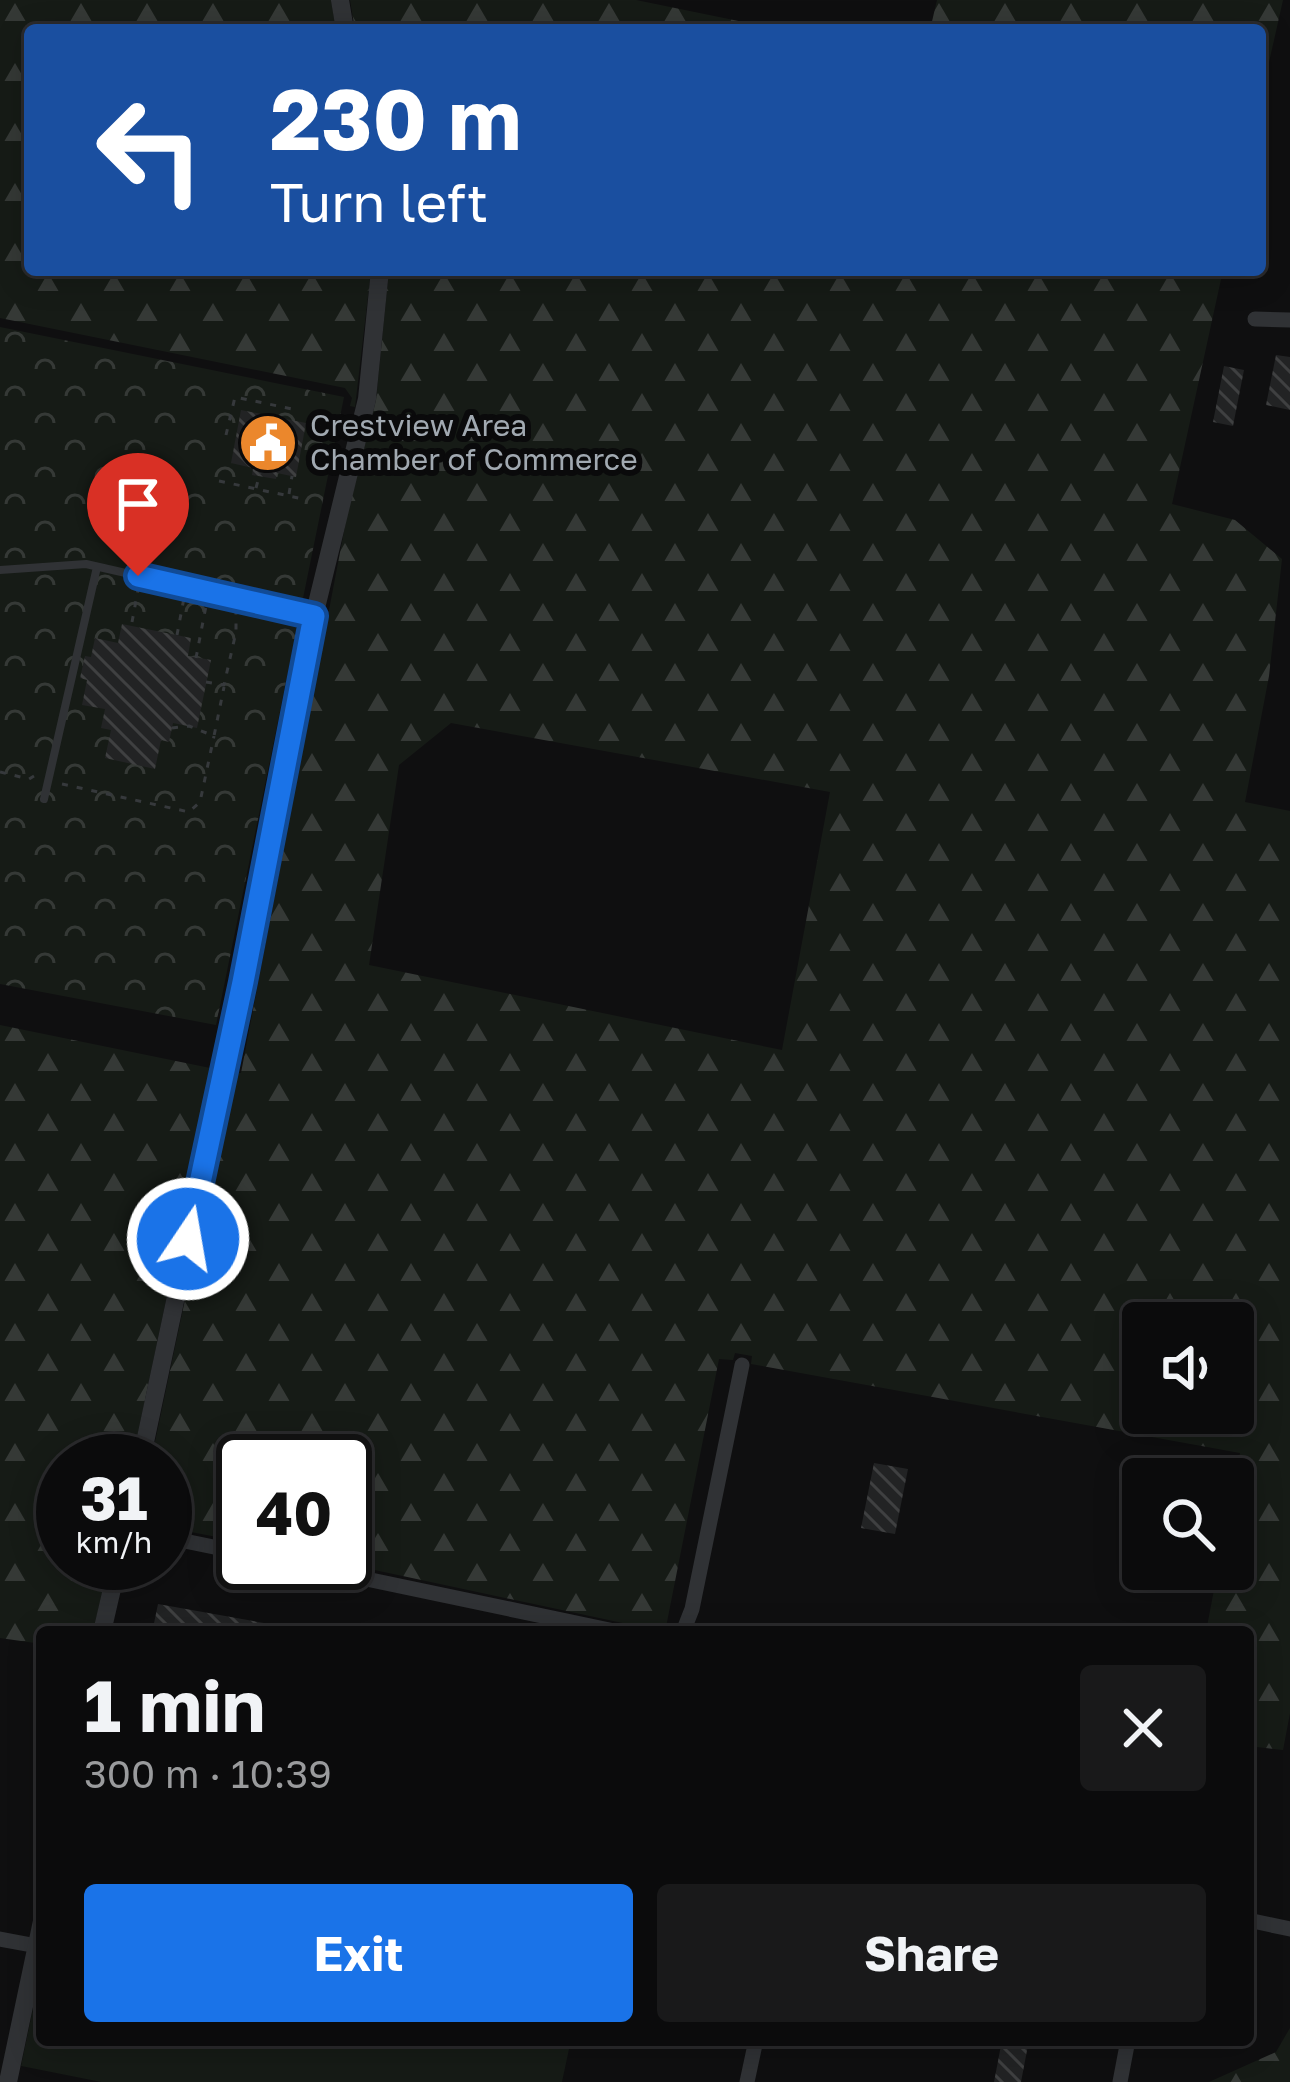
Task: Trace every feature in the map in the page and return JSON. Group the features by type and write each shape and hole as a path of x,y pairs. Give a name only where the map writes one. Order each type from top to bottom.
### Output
{"street":[{"path":"148,1434 314,616 367,399 379,276"},
{"path":"1255,319 1290,320"},
{"path":"685,1626 742,1365"},
{"path":"372,1580 590,1626"},
{"path":"103,1626 112,1590"},
{"path":"1254,1921 1290,1929"},
{"path":"0,1939 36,1946"},
{"path":"8,2082 36,1951"},
{"path":"747,2082 755,2046"},
{"path":"1120,2082 1127,2046"}],"lane":[{"path":"44,799 97,567"},
{"path":"0,569 97,567 314,616"}],"path":[{"path":"226,435 236,398 297,410"},
{"path":"256,489 260,473"},
{"path":"288,496 292,476"},
{"path":"219,481 303,499"},
{"path":"132,622 139,586 152,594"},
{"path":"177,635 184,596"},
{"path":"174,598 218,604"},
{"path":"196,658 207,604"},
{"path":"0,772 29,779 40,772 59,775 72,788 189,812 200,802 236,632 236,610 228,605"},
{"path":"206,682 224,685"},
{"path":"172,728 189,726 214,736"}],"green space":[{"path":"0,0 331,0 335,24 24,24 24,276 370,276 355,407 350,406 352,398 345,388 0,318"},
{"path":"350,0 636,0 753,24 354,24"},
{"path":"937,0 1283,0 1266,75 1266,24 931,24"},
{"path":"388,276 1222,276 1172,504 1235,520 1282,559 1269,676 1245,802 1290,811 1290,1713 1283,1750 1254,1747 1254,1626 1207,1626 1214,1590 1254,1590 1254,1458 1136,1434 1254,1434 1254,1302 1122,1302 1122,1432 751,1364 752,1356 735,1353 733,1360 719,1359 666,1626 637,1626 372,1569 372,1434 216,1434 216,1537 192,1532 192,1434 157,1434 233,1072 241,1073 346,521 376,400","holes":["451,723 830,792 782,1050 369,965 399,765"]},
{"path":"0,327 344,397 216,1025 0,984"},
{"path":"0,1025 215,1069 138,1434 36,1434 36,1590 103,1590 94,1626 36,1626 36,1643 0,1638"},
{"path":"36,1994 36,2046 570,2046 562,2082 101,2082 21,2066"},
{"path":"1290,2028 1290,2082 1209,2082 1276,2052"}],"building":[{"path":"1276,355 1290,357 1290,410 1266,405"},
{"path":"1224,366 1244,370 1233,426 1213,422"},
{"name":"Crestview Area Chamber of Commerce","path":"241,410 306,423 296,477 252,475 253,468 231,463"},
{"path":"122,624 191,638 188,656 211,660 197,728 173,723 169,742 161,740 155,769 105,758 111,730 101,728 105,709 82,705 87,680 80,678 85,656 91,657 95,638 118,643"},
{"path":"874,1463 908,1469 895,1534 861,1528"},
{"path":"158,1604 275,1625 275,1626 153,1626"},
{"path":"1001,2046 1028,2046 1021,2082 994,2082"}],"place":[{"name":"Crestview Area Chamber of Commerce","path":"268,443"}],"route":[{"path":"138,576 314,616 188,1239"}]}
